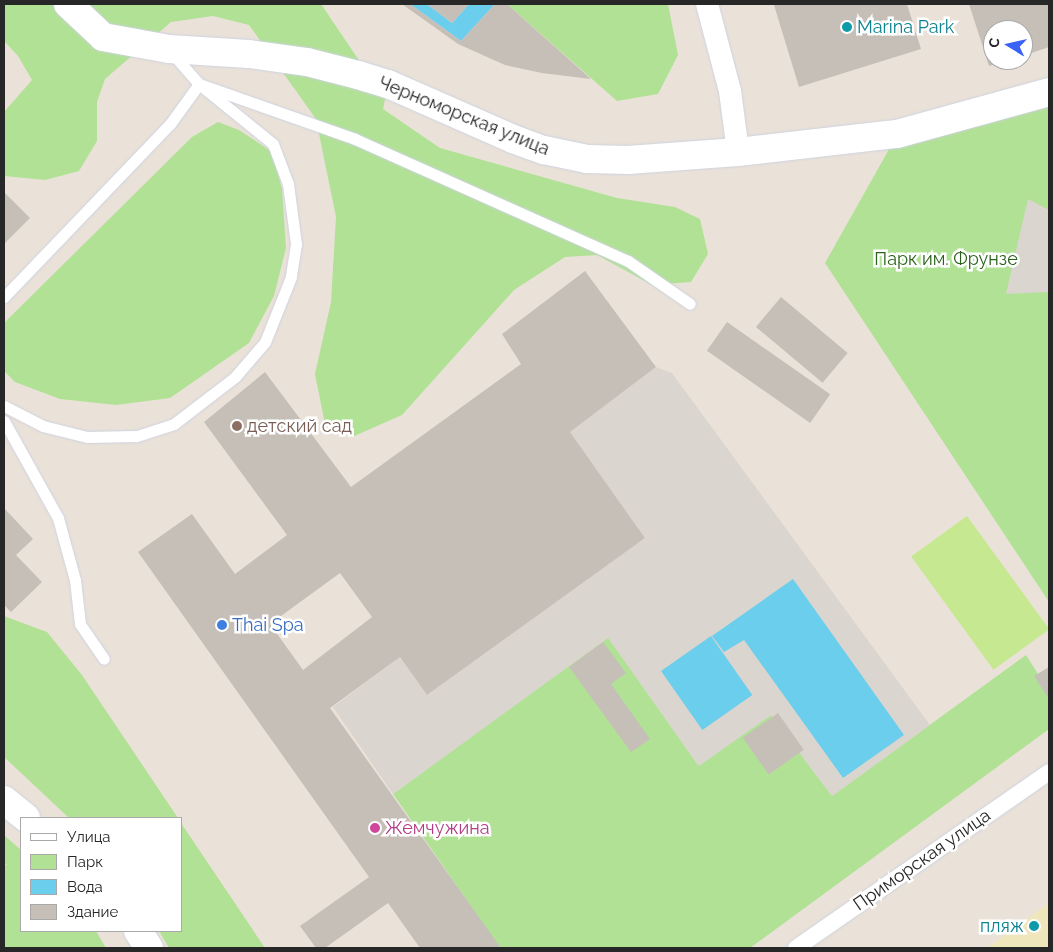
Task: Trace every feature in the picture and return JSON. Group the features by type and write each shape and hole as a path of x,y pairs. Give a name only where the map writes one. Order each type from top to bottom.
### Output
{"main road":[{"name":"Черноморская улица","path":"68,4 103,37 169,49 250,54 307,62 358,75 388,84 513,139 565,156 628,160 738,152 897,134 1049,92"},
{"path":"4,800 25,817"},
{"path":"139,932 149,948"}],"street":[{"path":"707,4 730,91 738,152"},
{"name":"Приморская улица","path":"796,948 1049,772"}],"lane":[{"path":"4,406 43,426 88,437 136,436 174,424 235,377 265,342 290,277 296,244 288,184 273,144 199,84 169,49"},
{"path":"4,297 170,124 199,84"},
{"path":"199,84 355,139 628,261 690,304"},
{"path":"4,421 58,518 75,580 80,624 104,659"}],"green space":[{"path":"4,4 321,4 385,99 383,109 440,148 617,198 675,207 700,219 708,254 691,282 652,285 597,255 565,257 514,290 402,415 352,437 325,424 315,374 331,302 336,217 316,119 249,25 213,16 171,22 105,79 97,102 97,141 79,171 45,180 4,176 4,112 32,80 18,56 4,41"},
{"path":"507,4 668,4 678,55 658,94 617,101"},
{"name":"Парк им. Фрунзе","path":"1049,100 1049,602 825,263 897,135"},
{"path":"218,122 239,130 272,152 282,189 286,248 274,296 249,343 170,398 116,405 60,399 15,382 4,371 4,323 192,137"},
{"path":"967,516 1049,629 993,670 911,557"},
{"path":"4,616 47,632 82,675 177,817 68,817 4,757"},
{"path":"608,637 698,765 771,715 832,796 1026,655 1049,691 1049,729 750,948 500,948 393,794"},
{"path":"182,824 265,948 169,948 160,932 182,932"},
{"path":"4,835 20,849 20,932 97,932 106,948 4,948 4,864 8,866 4,862"}],"sand":[{"name":"пляж","path":"1049,903 1049,948 987,948"}],"shaded area":[{"path":"1028,199 1049,210 1049,292 1006,294"},
{"path":"656,367 672,373 930,725 832,796 771,715 699,766 608,638 393,794 333,707 400,657 427,695 645,538 570,432","holes":["744,639 903,735 843,778"]}],"water":[{"path":"410,4 427,4 452,23 469,4 495,4 461,41"},
{"path":"793,579 904,735 843,778 744,640 724,652 712,636"},
{"path":"711,636 752,695 702,730 661,671"}],"building":[{"path":"402,4 410,4 461,41 495,4 507,4 591,79 542,73 505,65 458,44"},
{"path":"427,4 469,4 452,23"},
{"name":"Marina Park","path":"907,4 921,49 799,87 774,5"},
{"path":"969,4 1049,4 1049,47 1033,53 1033,20 983,20 983,47"},
{"path":"4,192 30,218 4,244"},
{"path":"585,271 656,367 570,432 645,538 427,695 400,657 330,708 501,948 420,948 388,903 325,948 316,948 300,926 369,877 138,552 192,514 235,574 287,535 204,422 265,372 351,487 521,364 502,334","holes":["340,573 372,617 303,670 270,624"]},
{"path":"781,297 848,353 823,383 756,327"},
{"path":"727,322 830,394 810,423 707,351"},
{"path":"4,508 33,539 16,555 42,582 11,612 4,605"},
{"path":"603,642 626,673 611,684 650,739 631,752 569,667"},
{"path":"1049,667 1049,699 1034,676"},
{"path":"778,713 804,750 769,775 743,738"}],"place":[{"name":"Marina Park","path":"847,27"},
{"name":"детский сад","path":"237,426"},
{"name":"Thai Spa","path":"222,625"},
{"name":"Жемчужина","path":"375,828"},
{"name":"пляж","path":"1034,926"}]}
